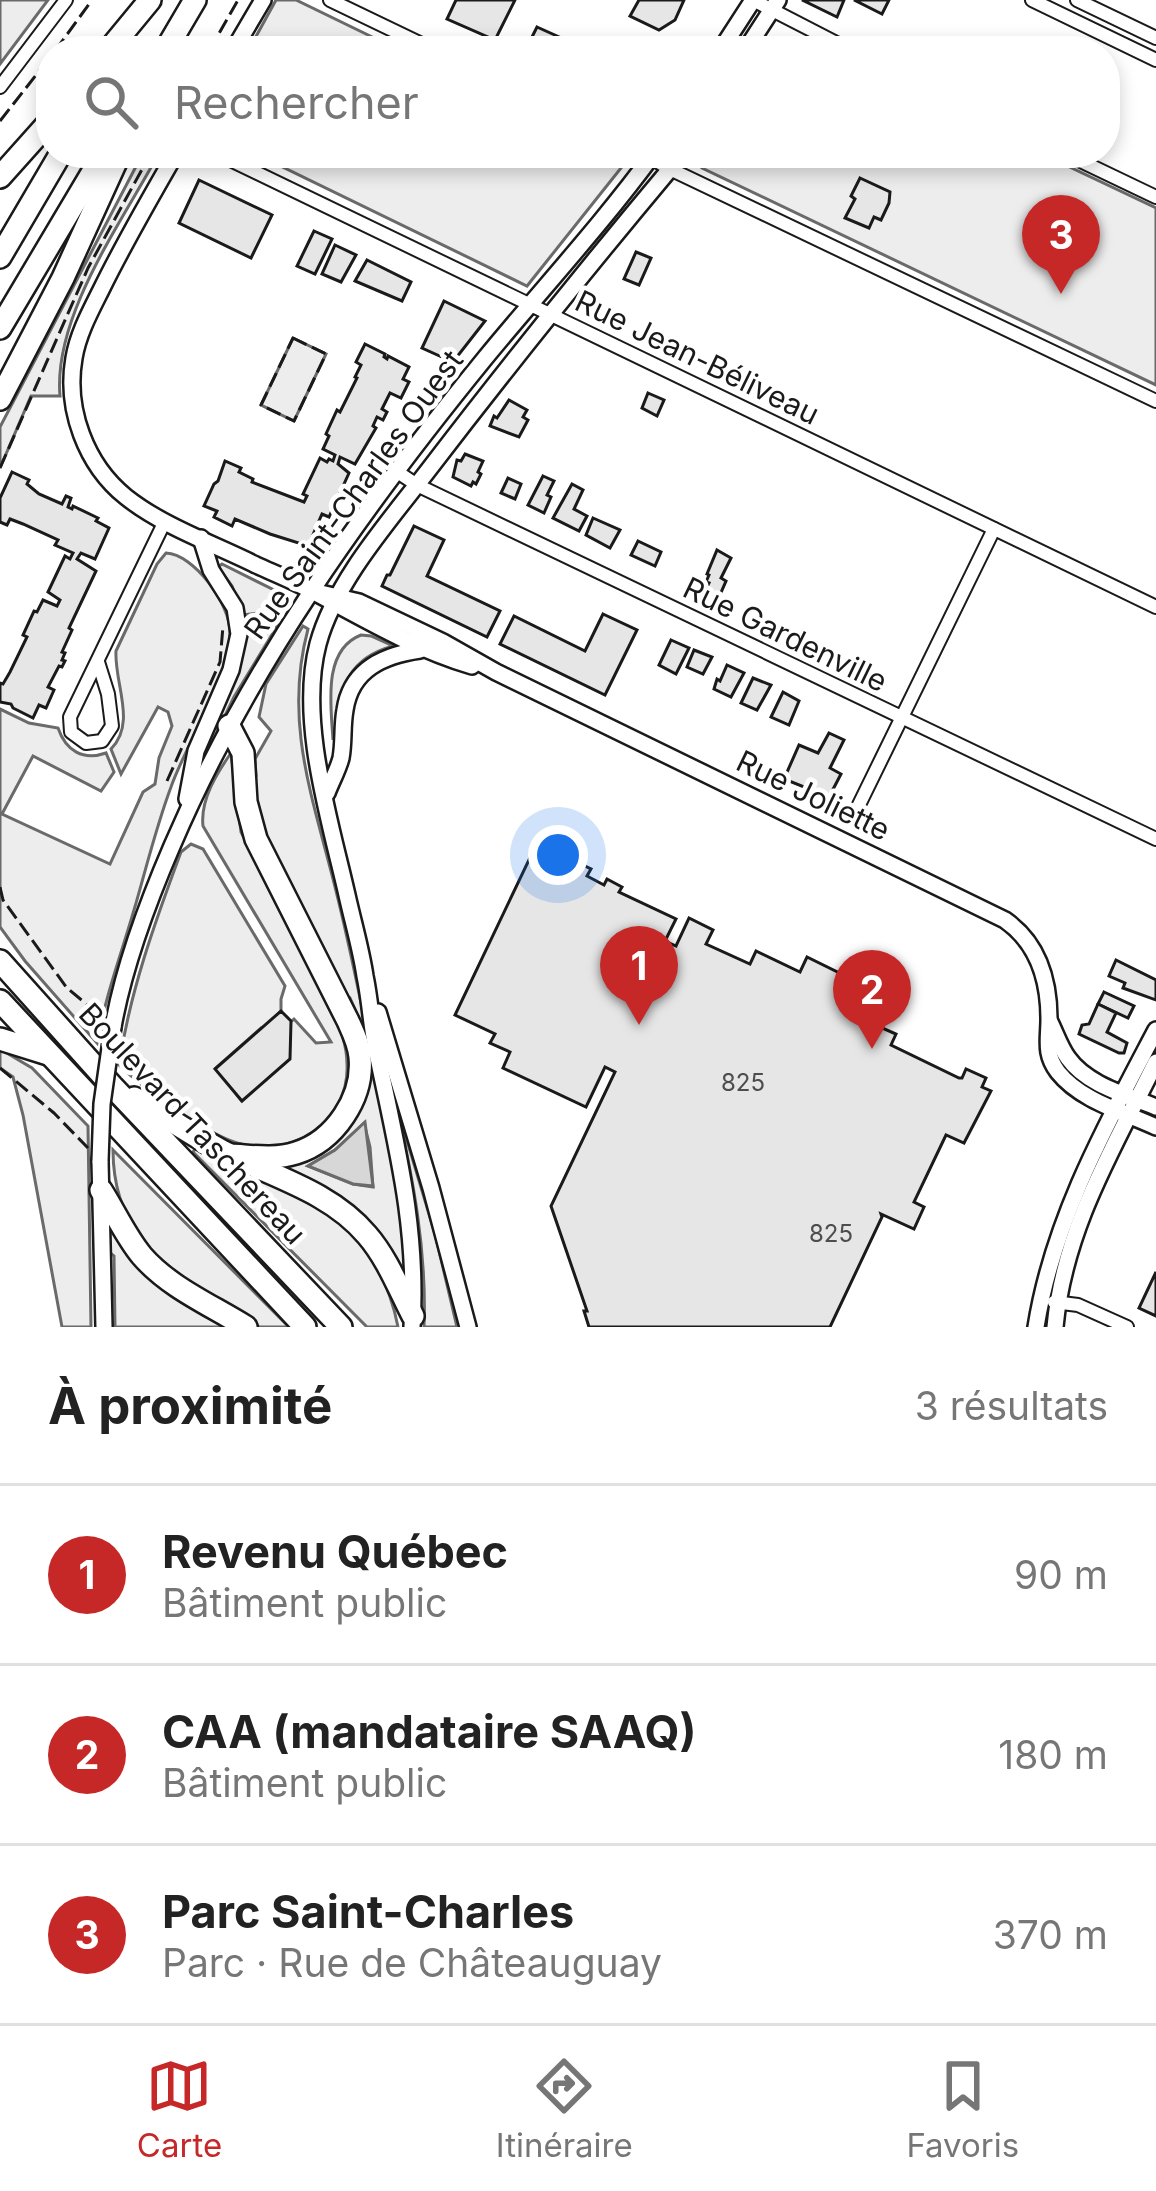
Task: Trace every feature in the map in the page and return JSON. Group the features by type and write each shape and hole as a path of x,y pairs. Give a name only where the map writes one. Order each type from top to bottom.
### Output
{"highway":[{"path":"121,36 152,0"},
{"path":"131,36 152,0"},
{"path":"174,36 195,0"},
{"path":"0,177 36,137"},
{"path":"0,256 52,168"},
{"path":"0,328 95,168"},
{"path":"0,399 114,168"},
{"path":"230,726 243,753 244,793 256,839 348,1021 360,1061 350,1103 325,1136 289,1155 230,1155"},
{"name":"Boulevard Taschereau","path":"0,961 341,1327"},
{"name":"Boulevard Taschereau","path":"0,1001 304,1327"},
{"path":"0,1039 48,1054"},
{"path":"112,1086 230,1155 317,1195 352,1220 380,1252 412,1322"},
{"path":"101,1190 148,1262 246,1327"}],"street":[{"path":"39,36 66,0"},
{"path":"242,36 263,0"},
{"path":"330,0 405,36"},
{"path":"730,36 753,0 774,6 826,36"},
{"path":"1032,0 1106,36"},
{"path":"1076,0 1156,38"},
{"path":"755,36 774,6"},
{"path":"0,87 36,40"},
{"path":"1120,43 1156,60"},
{"name":"Rue Joliette","path":"168,168 82,329 72,373 75,413 89,453 131,501 166,521 337,600 423,649 496,672"},
{"name":"Rue Jean-Béliveau","path":"247,168 1156,607"},
{"name":"Rue Saint-Charles Ouest","path":"104,1327 100,1161 113,1028 146,913 182,824 230,726 288,625 396,471 638,168"},
{"path":"1095,168 1156,197"},
{"path":"670,169 1156,401"},
{"name":"Rue Saint-Charles Ouest","path":"412,1322 413,1254 406,1190 315,730 313,680 318,645 337,600 417,485 549,314 670,169"},
{"name":"Rue Gardenville","path":"396,471 1156,839"},
{"path":"98,662 112,726 105,739 86,743 73,736 69,721 166,521"},
{"path":"854,814 994,529"},
{"path":"182,824 196,751 231,670 238,641 235,608 211,570 201,538"},
{"name":"Rue Joliette","path":"337,600 359,602 443,641 496,672 1005,920 1028,940 1038,957 1049,1019 1047,1050 1054,1066 1081,1092 1156,1107"},
{"path":"326,796 340,760 346,704 354,684 380,659 423,649"},
{"path":"365,976 400,1079 468,1327"},
{"path":"1126,1104 1156,1030"},
{"path":"1036,1327 1049,1302 1073,1195 1156,1063"},
{"name":"Rue Joliette","path":"1126,1104 1156,1127"},
{"path":"1049,1302 1055,1327"},
{"path":"1049,1302 1078,1305 1127,1327"}],"shaded area":[{"path":"0,0 48,0 0,64"},
{"path":"276,0 296,0 370,36 256,36"},
{"path":"135,168 150,168 78,302 61,365 60,396 31,396 0,468 0,427"},
{"path":"285,168 621,168 527,286"},
{"path":"702,168 1072,168 1156,208 1156,385"},
{"path":"293,338 326,354 294,421 261,405"},
{"path":"166,553 199,571 218,596 229,622 228,652 166,802 97,1043 0,927 0,709 29,723 58,728 76,752 106,753 114,772 101,791 33,756 2,814 110,864 143,792 155,784 172,726 168,712 158,707 121,774 111,749 119,739 123,715 116,651"},
{"path":"222,564 276,591 282,598 278,610 243,615 232,586 218,567"},
{"path":"275,618 279,623 207,753 202,751 237,672 244,621"},
{"path":"303,626 308,629 301,665 300,733 394,1168 404,1227 405,1278 369,1222 282,1164 326,1146 367,1047 350,998 260,828 253,782 255,759 271,731 259,717 266,684","holes":["364,1123 373,1187 308,1166 335,1150"]},
{"path":"361,635 393,646 353,671 342,695 333,740 334,666 349,642"},
{"path":"231,753 241,832 329,1001 347,1056 345,1085 327,1119 313,1132 277,1146 237,1143 208,1130 119,1065 153,931 181,852 191,844 203,849 285,986 281,1011 275,1017 284,1028 294,1019 316,1043 331,1042 203,826 207,797","holes":["261,1028 289,1059 241,1100 216,1068"]},
{"path":"0,1049 32,1068 88,1126 91,1327 62,1327 23,1115 13,1077 0,1068"},
{"path":"396,1104 457,1327 424,1327 418,1215"},
{"path":"365,1122 373,1186 353,1184 308,1166 335,1150"},
{"path":"197,1146 296,1193 349,1231 387,1288 398,1327 367,1327 193,1152"},
{"path":"113,1150 289,1327 248,1322 155,1254 120,1199"},
{"path":"109,1227 195,1310 231,1327 115,1327 114,1256 109,1252"}],"building":[{"path":"456,0 515,0 497,36 447,19"},
{"path":"639,0 684,0 675,20 659,30 630,16"},
{"path":"802,0 844,0 837,17"},
{"path":"854,0 889,0 882,14"},
{"path":"537,27 557,36 532,36"},
{"path":"860,178 890,192 881,220 874,217 869,228 845,218"},
{"path":"199,180 272,215 251,258 179,223"},
{"path":"314,231 332,239 315,274 297,266"},
{"path":"335,245 356,255 341,282 322,274"},
{"path":"636,252 651,258 639,285 624,279"},
{"path":"367,260 411,282 402,301 355,281"},
{"path":"444,301 485,321 453,362 422,348"},
{"path":"365,344 409,367 403,379 409,382 401,398 390,393 382,409 387,412 383,420 377,417 376,428 355,464 340,457 338,464 349,473 329,517 322,514 308,546 235,519 232,526 214,517 217,511 204,506 225,461 241,468 239,472 252,482 304,502 307,496 303,494 320,458 333,461 335,455 323,449 326,434 357,378 361,365 356,362"},
{"path":"648,393 664,400 657,416 642,408"},
{"path":"509,400 527,410 523,417 528,420 519,437 490,426"},
{"path":"465,454 483,461 481,474 471,486 453,477 457,460"},
{"path":"12,472 29,480 27,484 39,494 62,504 66,496 71,498 68,507 98,518 109,528 95,559 81,553 77,559 96,571 69,628 62,652 65,661 48,687 54,690 46,708 39,705 33,718 0,702 0,683 27,637 23,635 34,611 43,600 57,606 60,600 48,592 65,556 70,559 73,553 55,545 58,540 23,524 10,519 7,525 0,522 0,498"},
{"path":"543,476 554,481 544,513 528,505"},
{"path":"508,478 521,484 515,499 501,493"},
{"path":"572,484 583,490 574,509 587,516 579,531 553,518"},
{"path":"593,518 620,530 610,548 586,535"},
{"path":"414,526 444,540 427,576 500,611 487,637 382,586"},
{"path":"638,541 661,552 655,566 631,555"},
{"path":"717,550 731,558 721,578 726,581 719,597 705,591"},
{"path":"603,614 637,630 605,695 500,644 514,616 585,651"},
{"path":"671,640 689,648 676,674 659,665"},
{"path":"694,650 712,657 703,674 687,667"},
{"path":"727,665 744,673 731,697 714,689"},
{"path":"753,678 771,685 757,710 741,703"},
{"path":"783,692 799,701 789,725 771,717"},
{"path":"829,733 844,740 830,768 841,774 829,797 784,779 799,745 818,753"},
{"path":"537,843 591,869 587,876 604,885 607,879 622,887 619,892 676,919 665,941 676,946 689,918 713,930 706,944 750,964 756,951 800,972 807,957 886,996 873,1024 896,1034 891,1045 959,1078 966,1069 986,1078 982,1087 991,1091 964,1143 946,1135 914,1202 924,1207 914,1229 881,1214 830,1327 589,1327 551,1206 615,1072 605,1067 586,1107 503,1068 510,1052 490,1043 495,1034 455,1015"},
{"path":"1116,960 1156,980 1156,1000 1123,988 1125,983 1109,976"},
{"path":"1104,992 1134,1006 1128,1018 1098,1004"},
{"path":"1098,1004 1116,1013 1107,1032 1127,1043 1124,1053 1079,1034"},
{"path":"281,1011 291,1021 290,1059 242,1101 215,1069"},
{"path":"1156,1272 1156,1316 1139,1308"}],"fence":[{"path":"66,36 92,0"},
{"path":"218,36 238,0"},
{"path":"0,121 36,75"},
{"path":"0,468 88,268 143,168"},
{"path":"293,338 326,354 294,421 261,405 293,338"},
{"path":"167,781 220,662 223,626"},
{"path":"0,887 3,900 67,988 102,1017"},
{"path":"0,1068 88,1148"}],"place":[{"name":"Parc Saint-Charles","path":"1061,294"},
{"name":"Revenu Québec","path":"639,1025"},
{"name":"CAA (mandataire SAAQ)","path":"872,1049"}]}
